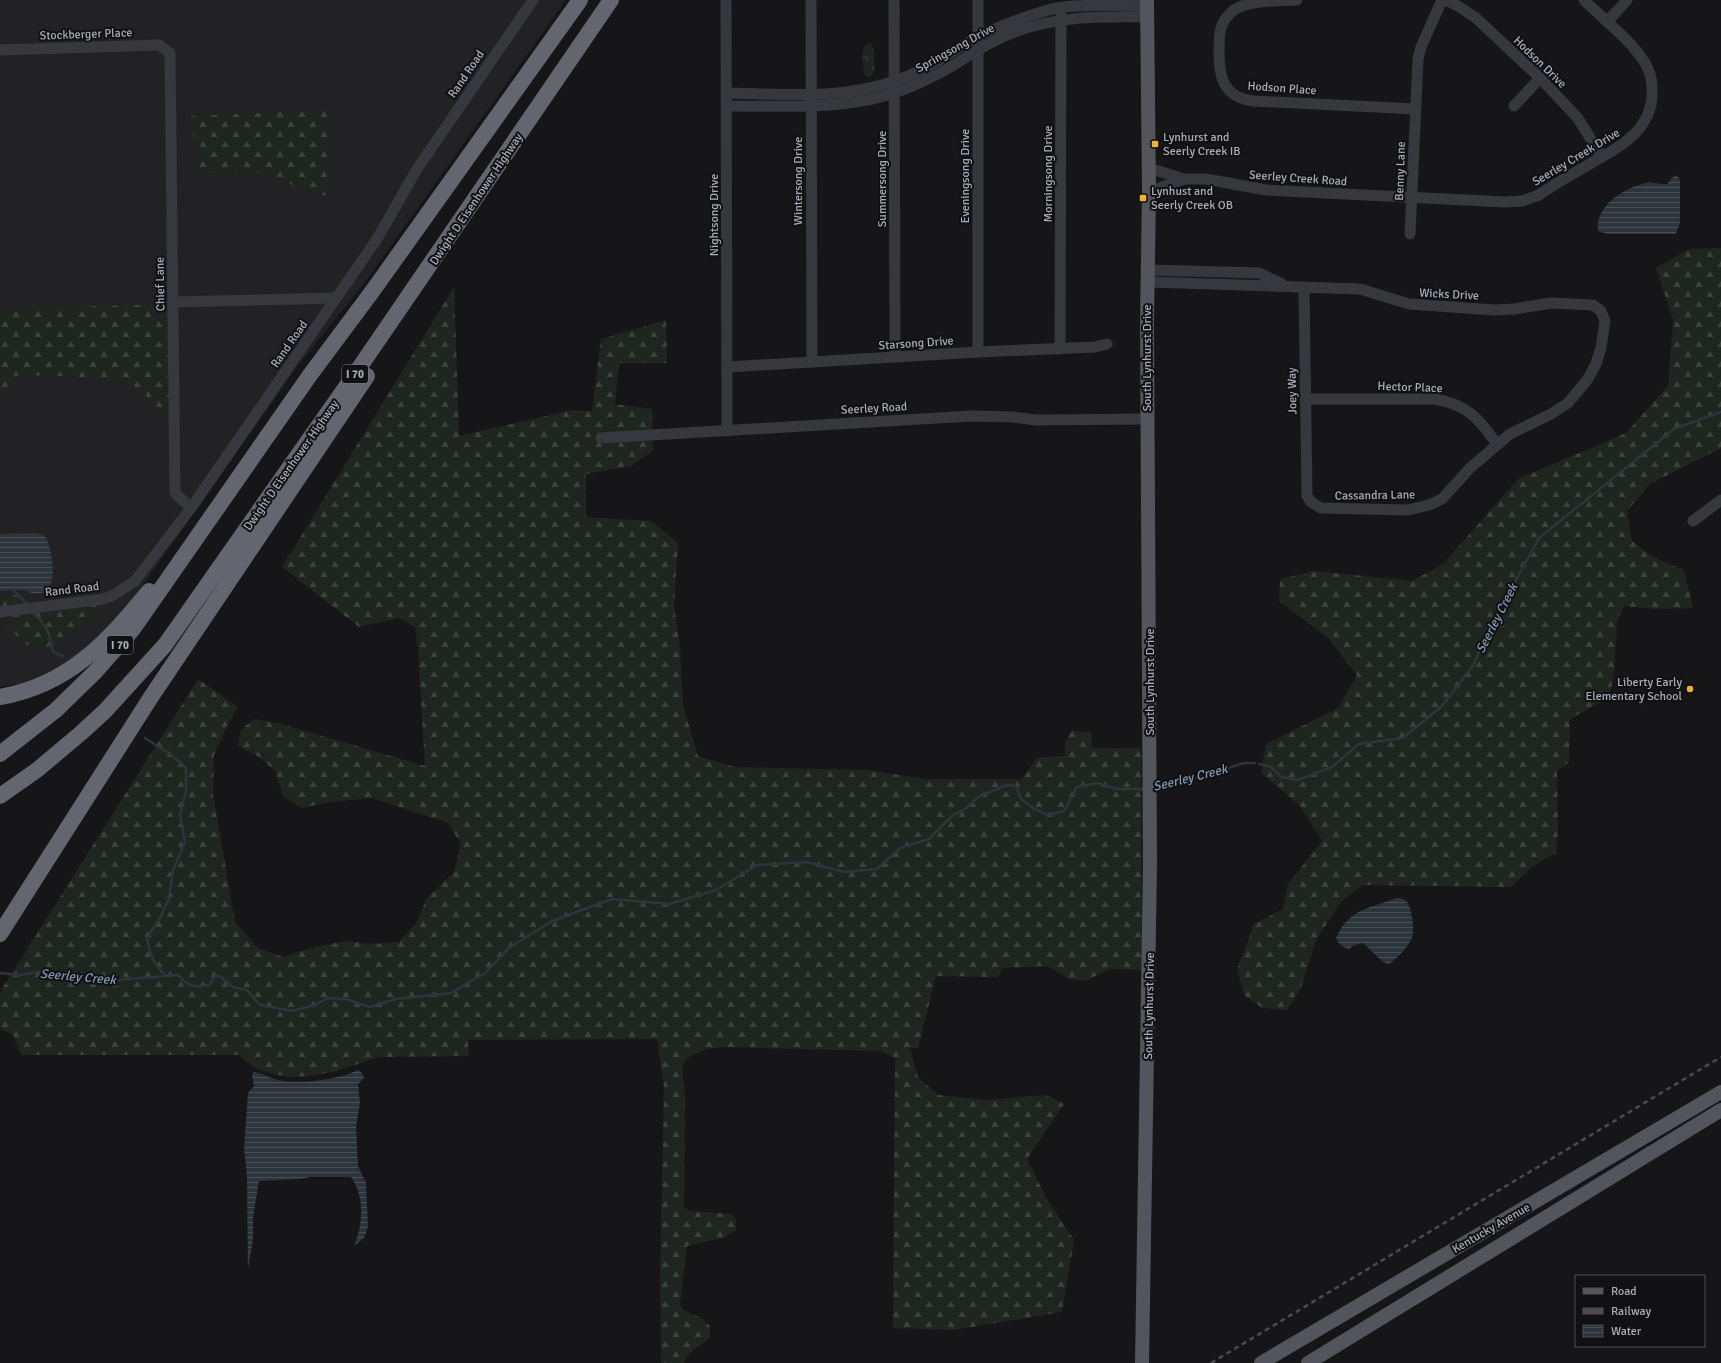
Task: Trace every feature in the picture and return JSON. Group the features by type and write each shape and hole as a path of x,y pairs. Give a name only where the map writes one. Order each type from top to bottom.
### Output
{"highway":[{"name":"I 70","path":"0,754 56,710 116,650 148,609 213,513 310,375 374,289 580,0"},
{"name":"Dwight D Eisenhower Highway","path":"0,796 37,770 81,734 121,695 165,645 488,181 611,0"},
{"path":"0,934 151,697 416,302 488,181"},
{"path":"0,697 45,684 69,671 89,656 126,619 213,513"}],"main road":[{"name":"South Lynhurst Drive","path":"1142,1363 1148,1064 1150,797 1147,419 1149,192 1148,7"},
{"name":"Kentucky Avenue","path":"1261,1363 1721,1092"},
{"name":"Kentucky Avenue","path":"1308,1363 1721,1110"}],"street":[{"name":"Rand Road","path":"0,612 112,596 135,581 191,508 389,221 417,169 533,0"},
{"name":"Nightsong Drive","path":"726,0 727,431"},
{"name":"Wintersong Drive","path":"811,0 812,362"},
{"name":"Summersong Drive","path":"894,0 896,357"},
{"name":"Eveningsong Drive","path":"978,0 978,352"},
{"name":"Hodson Place","path":"1297,0 1246,4 1233,10 1224,20 1219,36 1219,70 1224,83 1234,94 1253,101 1415,109"},
{"name":"Benny Lane","path":"1410,234 1419,51 1442,0"},
{"name":"Hodson Drive","path":"1446,0 1476,18 1540,78 1577,117 1602,157"},
{"name":"Seerley Creek Drive","path":"1411,198 1505,202 1522,201 1539,195 1628,141 1636,134 1647,118 1652,96 1651,80 1644,62 1607,22 1584,0"},
{"path":"1607,22 1627,0"},
{"name":"Springsong Drive","path":"727,106 811,106 872,99 931,66 978,37 1061,4 1148,7"},
{"name":"Morningsong Drive","path":"1060,349 1061,4"},
{"name":"Springsong Drive","path":"727,93 811,95 895,87 925,81 978,49 1006,35 1035,25 1061,20 1103,16 1148,7"},
{"name":"Stockberger Place","path":"0,50 159,45 170,53"},
{"name":"Chief Lane","path":"170,53 174,493 191,508"},
{"path":"1514,106 1540,78"},
{"name":"Seerley Creek Road","path":"1149,168 1184,179 1210,180 1266,190 1411,198"},
{"name":"Seerley Creek Road","path":"1149,192 1184,179"},
{"name":"Wicks Drive","path":"1148,276 1259,273 1284,286 1360,289 1416,305 1494,310 1514,309 1551,303 1593,305 1601,311 1605,321 1601,348 1596,364 1587,380 1568,403 1551,414 1510,434 1497,444"},
{"name":"Joey Way","path":"1304,287 1307,496"},
{"path":"173,302 336,298"},
{"name":"Starsong Drive","path":"727,367 978,352 1095,347 1107,344"},
{"name":"Hector Place","path":"1305,399 1436,399 1454,402 1470,412 1482,424 1497,444"},
{"name":"Seerley Road","path":"601,438 971,416 1012,417 1036,420 1147,419"},
{"name":"Cassandra Lane","path":"1307,496 1311,502 1321,508 1340,510 1408,510 1430,505 1442,498 1470,468 1497,444"},
{"path":"1693,521 1721,500"}],"shaded area":[{"path":"0,0 566,0 365,282 297,367 139,591 101,636 61,668 24,683 0,687"}],"green space":[{"path":"869,43 872,45 874,54 875,71 870,77 865,75 862,56 864,48"},
{"path":"329,110 326,196 298,188 271,173 198,172 191,116"},
{"path":"1721,248 1721,448 1650,484 1627,511 1632,541 1653,557 1684,570 1693,608 1654,609 1624,606 1617,622 1614,675 1609,697 1570,719 1569,762 1557,771 1558,831 1556,853 1532,867 1511,887 1363,885 1341,902 1316,940 1301,988 1287,1010 1262,1008 1244,995 1237,970 1254,924 1283,909 1288,884 1322,841 1300,806 1261,773 1266,744 1338,708 1357,675 1328,638 1279,601 1280,579 1315,571 1412,581 1443,564 1518,479 1626,433 1668,386 1673,320 1656,268 1689,249"},
{"path":"454,287 459,436 572,410 592,411 601,339 666,320 667,363 619,363 615,404 652,409 653,451 631,466 586,474 586,517 651,521 678,543 674,605 680,648 683,705 698,756 734,767 867,770 926,779 1022,779 1037,758 1065,756 1065,741 1072,731 1091,732 1092,748 1141,748 1142,970 1109,969 1086,981 1069,979 1048,966 1003,968 998,977 936,976 918,1048 910,1048 918,1077 938,1095 987,1100 1046,1095 1064,1104 1027,1159 1047,1199 1074,1240 1062,1312 954,1330 893,1328 895,1058 880,1051 726,1047 704,1049 686,1059 682,1069 685,1095 684,1207 689,1211 732,1214 736,1220 736,1230 723,1238 687,1246 680,1304 682,1309 701,1318 710,1326 710,1337 688,1355 684,1363 661,1363 660,1278 664,1087 657,1039 468,1040 469,1056 379,1057 337,1071 311,1076 289,1077 257,1069 238,1055 21,1055 13,1035 0,1029 0,992 198,679 238,707 227,726 214,755 213,794 235,922 258,948 283,957 314,947 346,941 372,944 399,942 416,923 427,898 454,872 461,844 448,823 371,798 332,802 301,808 283,796 275,771 259,757 238,746 241,730 254,719 278,723 425,766 418,650 415,627 399,618 359,627 282,567"},
{"path":"169,304 170,405 166,415 139,389 132,385 124,382 101,379 51,375 14,376 5,394 0,394 0,309"},
{"path":"0,592 14,595 32,603 0,608"},
{"path":"106,603 105,610 43,650 25,644 7,626 12,614"}],"water":[{"path":"1677,175 1680,180 1680,222 1676,234 1608,234 1598,231 1598,222 1601,214 1605,207 1618,195 1626,190 1645,183 1667,184"},
{"path":"32,533 44,536 48,543 53,566 53,574 49,587 45,591 38,594 22,590 0,591 0,534"},
{"path":"1401,898 1406,901 1410,908 1413,935 1399,956 1389,964 1383,962 1363,943 1354,945 1349,949 1342,946 1338,942 1336,939 1337,936 1344,924 1350,918 1364,909"},
{"path":"358,1070 362,1073 364,1078 358,1084 360,1103 356,1127 358,1166 366,1183 368,1227 364,1238 354,1246 361,1220 361,1211 359,1193 351,1177 310,1177 301,1179 259,1181 253,1217 253,1239 248,1269 247,1176 244,1149 248,1093 254,1086 252,1075 254,1072 280,1080 302,1082 332,1078"}],"waterway":[{"name":"Seerley Creek","path":"1259,764 1271,767 1281,777 1298,780 1332,767 1359,744 1403,738 1442,706 1474,664 1487,632 1539,538 1674,429 1721,412"},
{"path":"12,589 27,604"},
{"path":"32,612 45,627 54,653 63,656"},
{"path":"145,738 170,754 186,768 186,792 180,814 185,842 173,870 169,899 161,916 147,938 155,964 167,976"},
{"name":"Seerley Creek","path":"1155,787 1189,780 1244,763 1255,763"},
{"name":"Seerley Creek","path":"0,973 19,975 42,971 66,976 115,980 178,975 191,986 209,985 215,976 220,976 233,987 247,990 260,1005 292,1011 315,1005 328,998 346,999 370,1007 396,999 451,993 485,973 509,948 552,921 612,899 669,904 716,890 757,865 807,862 844,872 877,869 900,848 929,839 953,815 964,810 978,797 1007,785 1016,786 1021,799 1034,809 1048,815 1064,811 1077,787 1098,783 1116,789 1146,789"}],"railway":[{"path":"1211,1363 1721,1057"}],"place":[{"name":"Lynhurst and Seerly Creek IB","path":"1155,144"},
{"name":"Lynhust and Seerly Creek OB","path":"1143,198"},
{"name":"Liberty Early Elementary School","path":"1690,689"}]}
